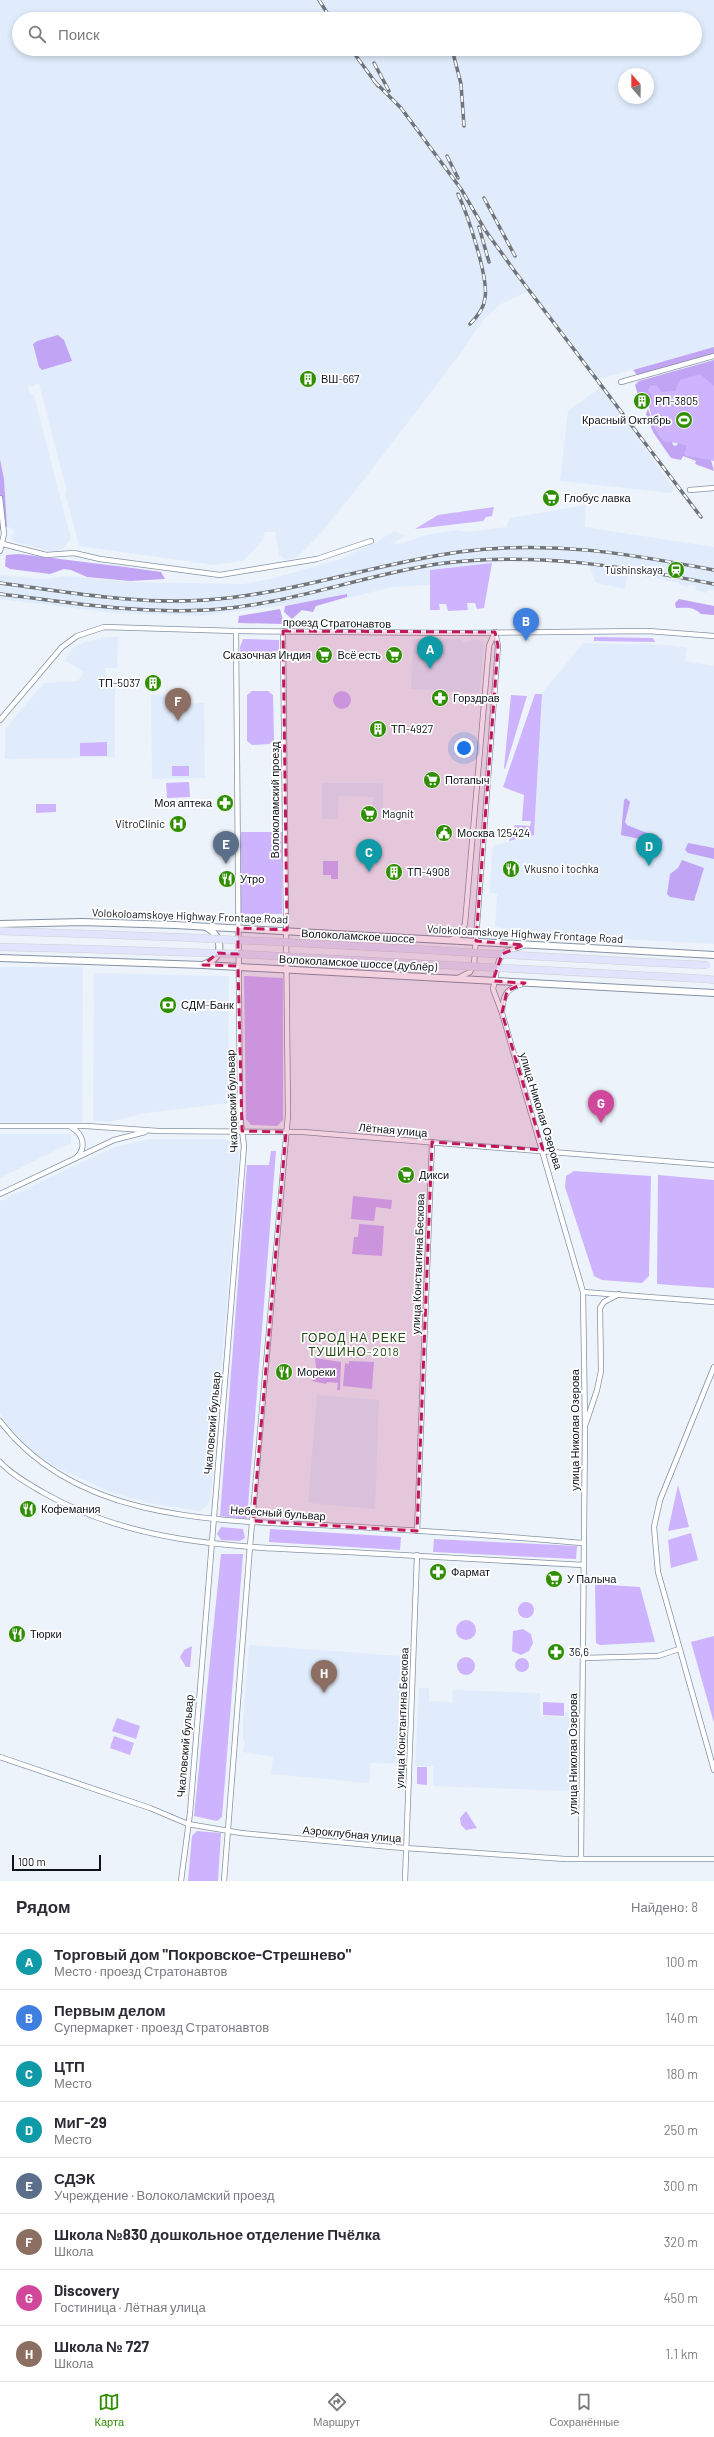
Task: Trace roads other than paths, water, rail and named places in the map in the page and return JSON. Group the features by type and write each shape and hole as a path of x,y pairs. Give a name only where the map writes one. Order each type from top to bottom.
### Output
{"main road":[{"name":"Волоколамское шоссе","path":"0,931 170,937 519,957 711,966"},
{"path":"0,947 239,954 710,980"}],"street":[{"path":"621,382 714,356"},
{"path":"690,490 714,488"},
{"path":"0,498 3,544 0,551"},
{"path":"3,544 46,556 74,553 100,559 220,575 317,559 371,541"},
{"name":"проезд Стратонавтов","path":"0,720 55,655 70,640 86,632 110,627 283,632 648,631 714,636"},
{"path":"236,631 238,966"},
{"name":"Волоколамский проезд","path":"283,632 288,969"},
{"path":"450,940 460,935 465,924 489,646 495,632"},
{"path":"454,979 465,975 472,969 476,941 498,646 495,632"},
{"name":"Volokoloamskoye Highway Frontage Road","path":"0,923 82,922 205,926 714,955"},
{"path":"203,965 214,959 220,947 217,935 205,926"},
{"name":"улица Николая Озерова","path":"524,945 502,954 493,981 493,994 502,1013 583,1292 584,1426 581,1859"},
{"name":"Волоколамское шоссе (дублёр)","path":"0,958 238,966 714,993"},
{"name":"Чкаловский бульвар","path":"181,1881 188,1824 244,1146 240,1115 238,966"},
{"path":"224,1881 250,1546 288,1116 288,969"},
{"name":"улица Николая Озерова","path":"502,1013 503,999 506,991 525,983"},
{"name":"Лётная улица","path":"0,1126 87,1126 158,1131 303,1132 714,1164"},
{"path":"70,1126 82,1137 83,1146 74,1159"},
{"path":"0,1194 114,1140 140,1133 158,1131"},
{"name":"улица Константина Бескова","path":"417,1531 432,1142"},
{"path":"583,1292 714,1302"},
{"path":"584,1426 597,1390 600,1371 600,1308 604,1302 619,1294"},
{"path":"714,1367 660,1500 654,1527 658,1572 714,1770"},
{"name":"Небесный бульвар","path":"0,1421 33,1456 55,1472 88,1490 114,1500 143,1507 213,1518 583,1543"},
{"path":"0,1462 36,1488 95,1518 131,1530 211,1542 250,1546 583,1565"},
{"name":"улица Константина Бескова","path":"405,1881 417,1556"},
{"path":"583,1658 658,1656 679,1648"},
{"name":"Аэроклубная улица","path":"0,1757 150,1808 188,1824 229,1831 406,1848 581,1859 714,1859"}],"railway":[{"path":"319,0 327,12"},
{"path":"356,56 378,86"},
{"path":"454,56 461,84 464,126"},
{"path":"374,63 389,91"},
{"path":"375,82 401,108 461,189 485,230 516,273 701,517"},
{"path":"447,156 458,178"},
{"path":"458,194 467,215 484,276 485,298 482,309 470,324"},
{"path":"484,198 515,256"},
{"path":"479,227 489,262"},
{"path":"0,583 103,597 154,601 206,600 270,592 427,557 459,552 525,547 587,550 649,558 714,570"},
{"path":"0,594 128,609 180,611 206,610 264,603 408,569 437,564 472,560 507,559 576,562 611,566 714,584"}],"place":[{"name":"ВШ-667","path":"308,379"},
{"name":"РП-3805","path":"642,401"},
{"name":"Красный Октябрь","path":"684,420"},
{"name":"Глобус лавка","path":"551,498"},
{"name":"Tushinskaya","path":"676,570"},
{"name":"Первым делом","path":"526,641"},
{"name":"Сказочная Индия","path":"324,655"},
{"name":"Всё есть","path":"394,655"},
{"name":"Торговый дом \"Покровское-Стрешнево\"","path":"430,669"},
{"name":"ТП-5037","path":"153,683"},
{"name":"Горздрав","path":"440,698"},
{"name":"Школа №830 дошкольное отделение Пчёлка","path":"178,721"},
{"name":"ТП-4927","path":"378,729"},
{"name":"Потапыч","path":"432,780"},
{"name":"Моя аптека","path":"225,803"},
{"name":"Magnit","path":"369,814"},
{"name":"VitroClinic","path":"178,824"},
{"name":"Москва 125424","path":"444,833"},
{"name":"СДЭК","path":"226,864"},
{"name":"МиГ-29","path":"649,866"},
{"name":"Vkusno i tochka","path":"511,869"},
{"name":"ЦТП","path":"369,872"},
{"name":"ТП-4908","path":"394,872"},
{"name":"Утро","path":"227,879"},
{"name":"СДМ-Банк","path":"168,1005"},
{"name":"Discovery","path":"601,1123"},
{"name":"Дикси","path":"406,1175"},
{"name":"Мореки","path":"284,1372"},
{"name":"Кофемания","path":"28,1509"},
{"name":"Фармат","path":"438,1572"},
{"name":"У Палыча","path":"554,1579"},
{"name":"Тюрки","path":"17,1634"},
{"name":"36,6","path":"556,1652"},
{"name":"Школа № 727","path":"324,1693"}],"district":[{"name":"ГОРОД НА РЕКЕ ТУШИНО-2018","path":"354,1345"}]}
